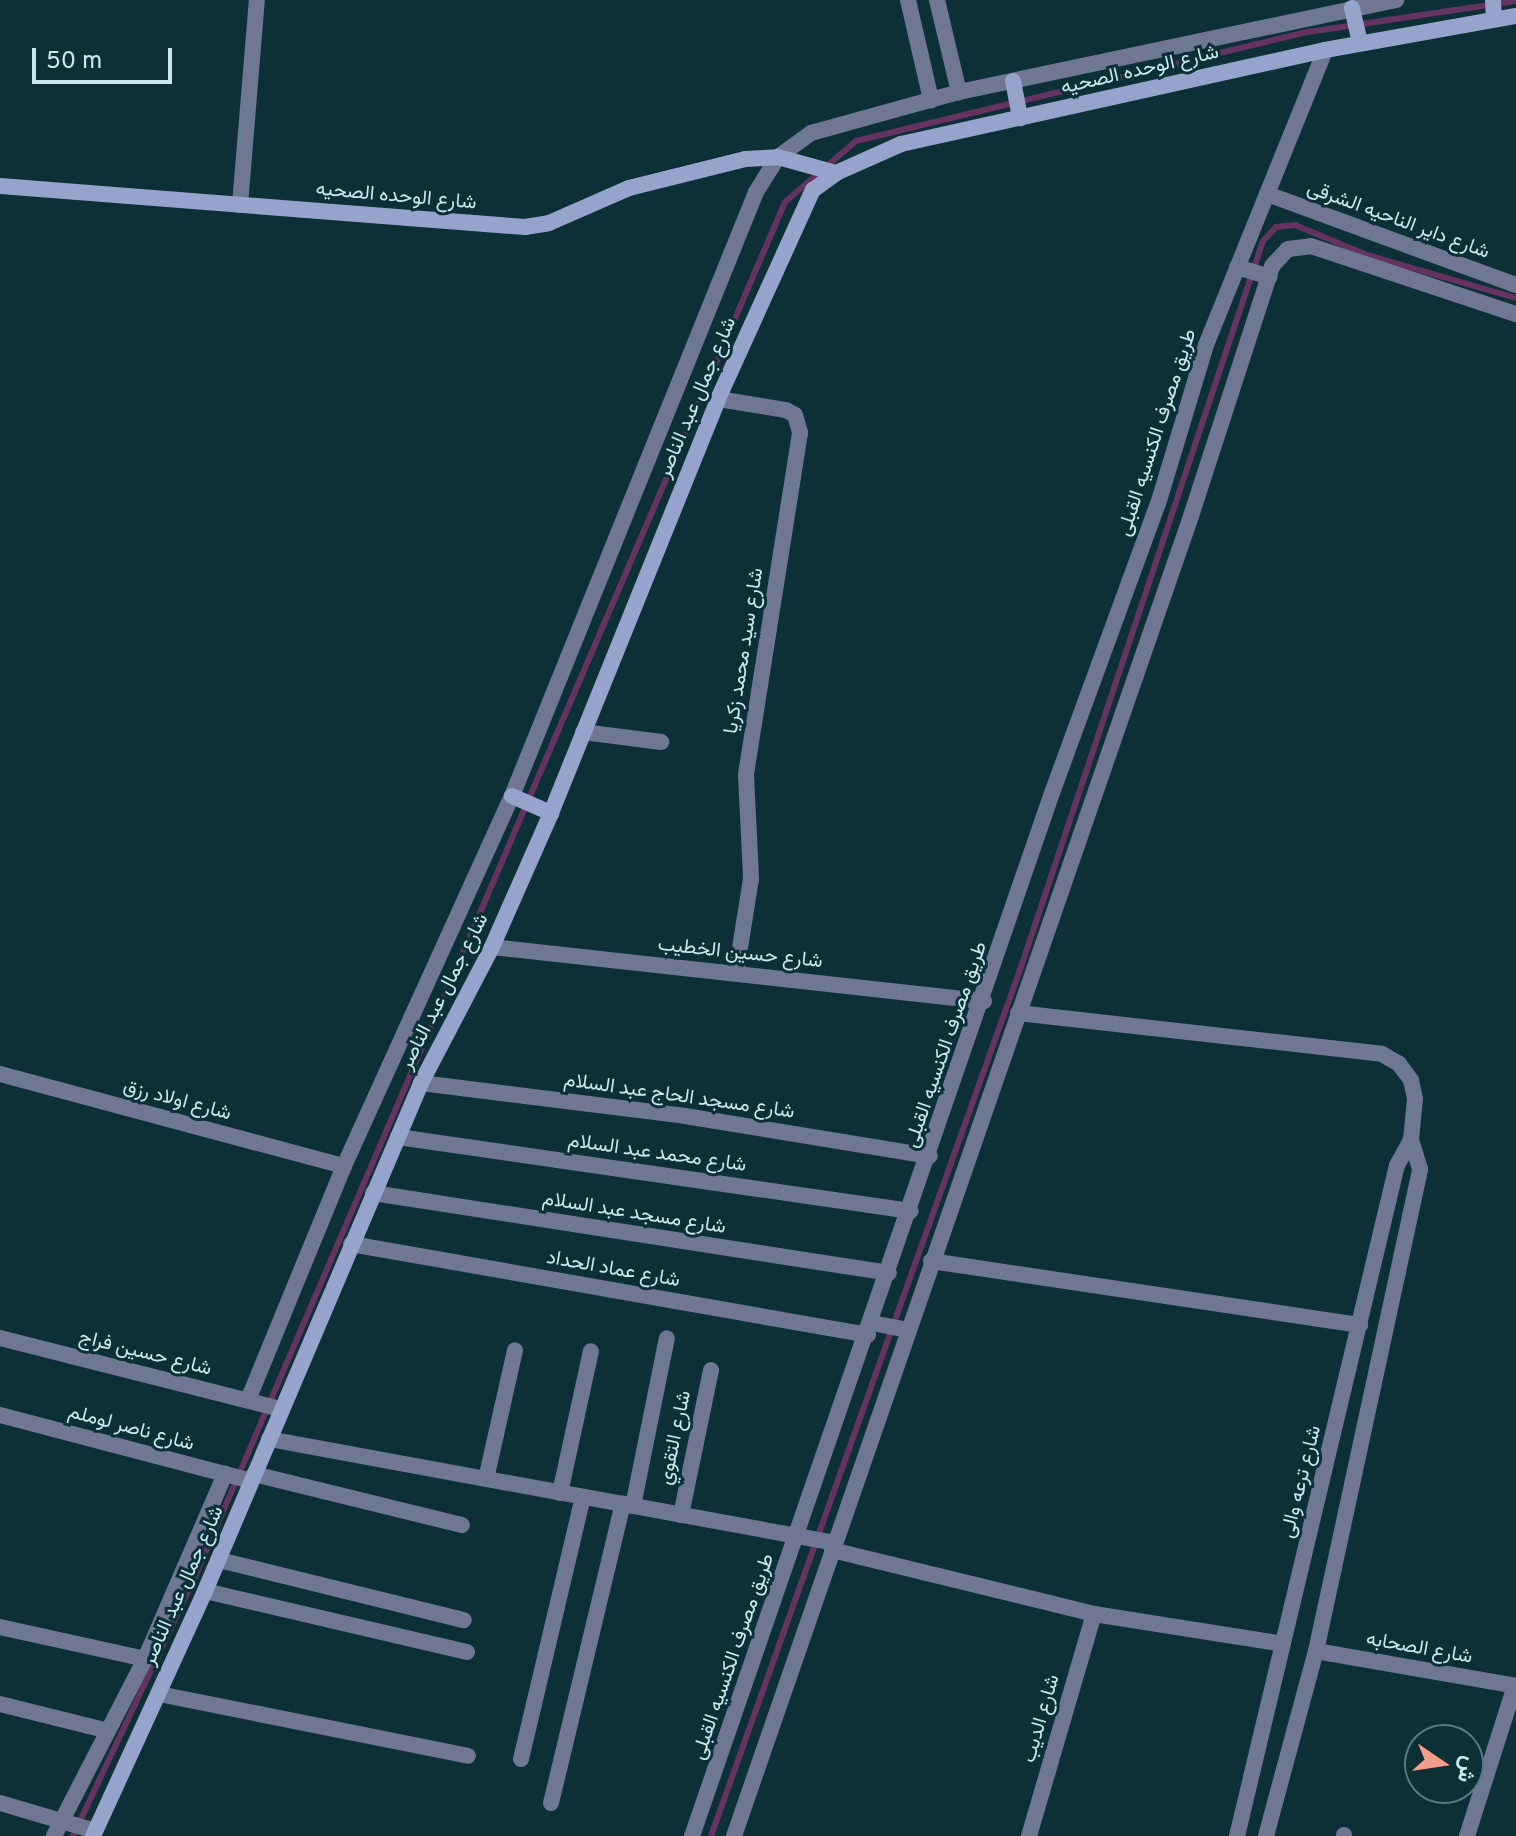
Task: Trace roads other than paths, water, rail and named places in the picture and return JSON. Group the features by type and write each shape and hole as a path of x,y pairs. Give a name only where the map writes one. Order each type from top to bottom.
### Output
{"street":[{"path":"240,205 257,0"},
{"path":"908,0 931,100"},
{"path":"937,0 959,92"},
{"name":"شارع الوحده الصحيه","path":"778,157 811,133 959,92 1017,101 1325,50 1356,25 1396,0"},
{"name":"شارع الوحده الصحيه","path":"0,186 535,227 655,180 778,157 832,171 1017,101 1356,25 1494,9 1516,16"},
{"name":"طريق مصرف الكنسيه القبلى","path":"692,1836 1237,267 1325,50"},
{"name":"شارع جمال عبد الناصر","path":"83,1828 108,1731 242,1477 269,1439 267,1405 344,1166 515,797 756,192 778,157"},
{"name":"شارع جمال عبد الناصر","path":"267,1405 351,1244 421,1083 492,947 718,399 800,211 813,190 832,171"},
{"name":"شارع داير الناحيه الشرقى","path":"1267,194 1516,285"},
{"path":"734,1836 1269,277 1288,249 1311,246 1516,314"},
{"path":"1237,267 1269,277"},
{"name":"شارع سيد محمد زكريا","path":"718,399 786,410 795,415 800,433 746,775 751,879 736,973"},
{"path":"583,732 661,742"},
{"path":"515,797 547,812"},
{"name":"شارع حسين الخطيب","path":"492,947 984,1001"},
{"name":"شارع ترعه والى","path":"1018,1013 1382,1054 1399,1064 1411,1080 1415,1099 1411,1140 1420,1169 1316,1651 1266,1836"},
{"name":"شارع اولاد رزق","path":"0,1074 344,1166"},
{"name":"شارع مسجد الحاج عبد السلام","path":"421,1083 685,1116 930,1156"},
{"name":"شارع محمد عبد السلام","path":"398,1137 911,1211"},
{"name":"شارع ترعه والى","path":"1237,1836 1397,1165 1411,1140"},
{"name":"شارع مسجد عبد السلام","path":"373,1193 889,1273"},
{"name":"شارع عماد الحداد","path":"351,1244 870,1329 907,1330"},
{"path":"931,1261 1360,1325"},
{"name":"شارع حسين فراج","path":"0,1338 267,1405"},
{"path":"551,1803 628,1505 667,1338"},
{"path":"486,1479 515,1350"},
{"path":"560,1493 591,1351"},
{"name":"شارع التقوي","path":"681,1515 711,1370"},
{"name":"شارع ناصر لوملم","path":"0,1415 242,1477 462,1525"},
{"path":"269,1439 797,1537 1094,1614 1283,1644"},
{"name":"شارع جمال عبد الناصر","path":"54,1836 83,1828 159,1694 219,1560 242,1477"},
{"path":"521,1759 583,1497"},
{"path":"219,1560 464,1620"},
{"path":"205,1591 467,1652"},
{"name":"شارع الديب","path":"1029,1836 1094,1614"},
{"path":"0,1627 145,1659"},
{"name":"شارع الصحابه","path":"1316,1651 1516,1686"},
{"path":"1467,1836 1516,1686"},
{"path":"159,1694 468,1756"},
{"path":"0,1704 108,1731"},
{"path":"1262,1732 1293,1737"},
{"path":"0,1803 83,1828"}],"waterway":[{"path":"73,1836 194,1579 785,202 856,141 1308,32 1516,1"},
{"path":"711,1836 1022,964 1263,241 1276,227 1295,225 1367,255 1516,298"}]}
